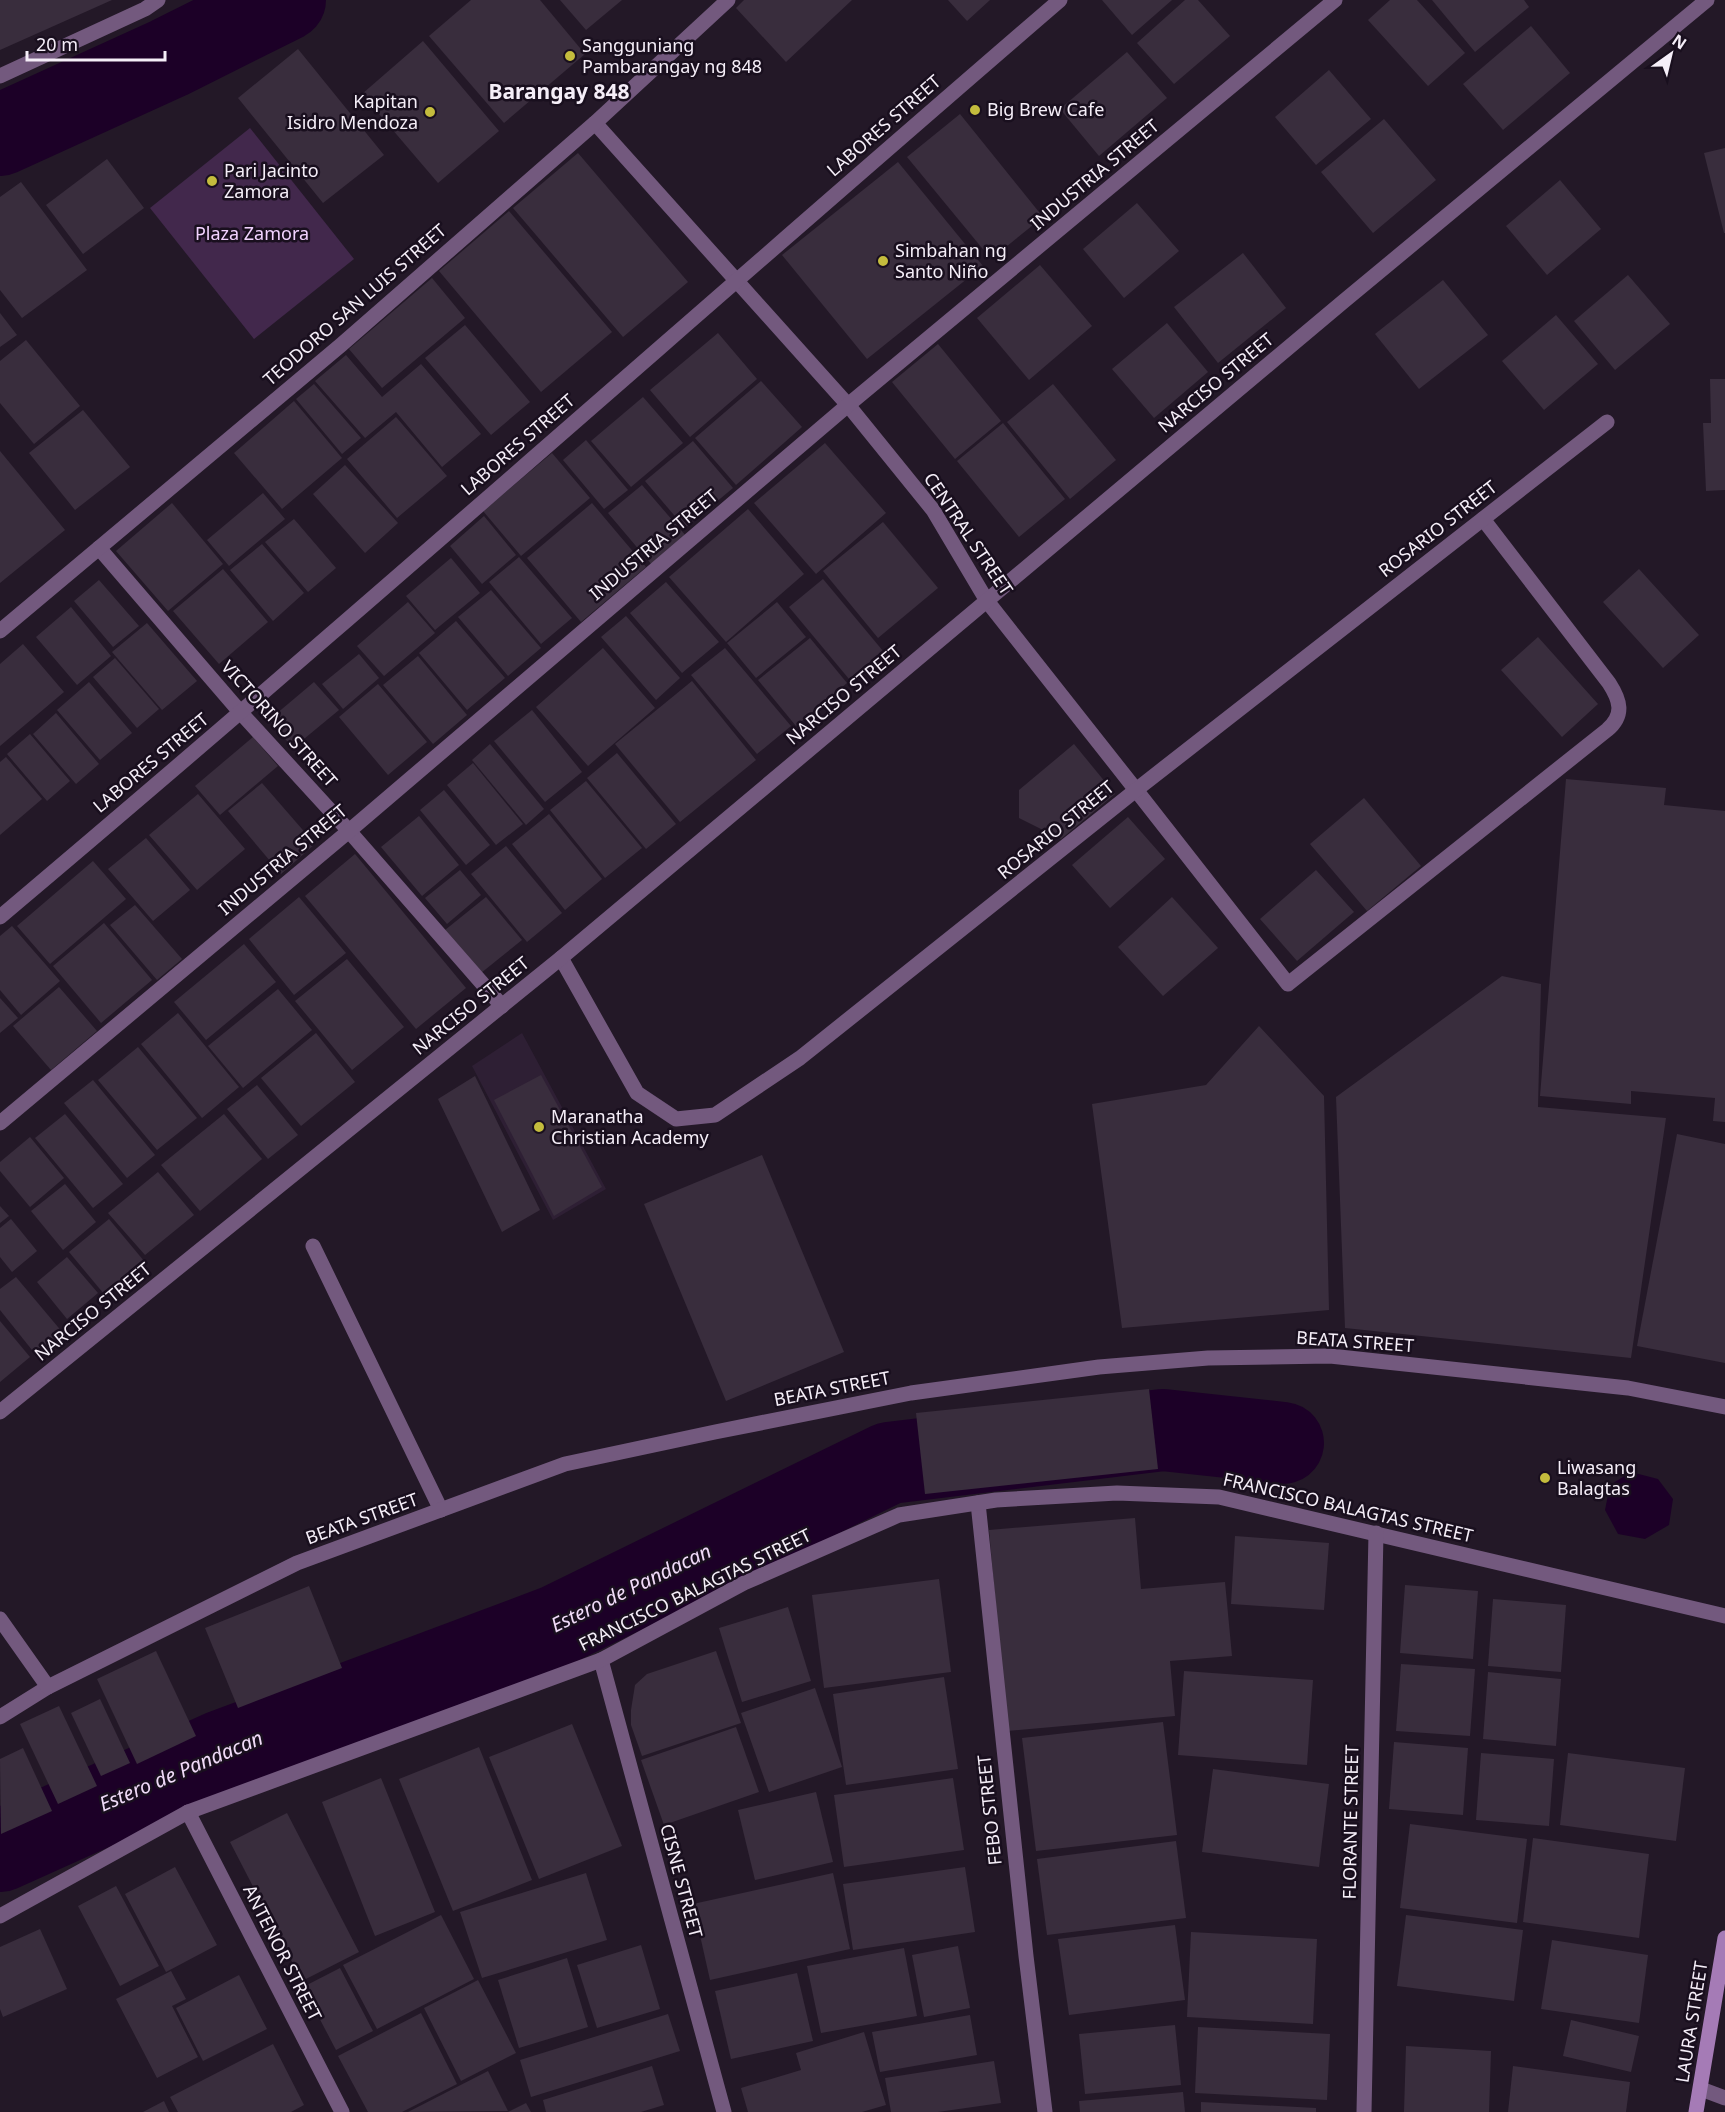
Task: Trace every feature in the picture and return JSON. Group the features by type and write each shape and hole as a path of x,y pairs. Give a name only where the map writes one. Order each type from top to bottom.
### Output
{"main road":[{"name":"LAURA STREET","path":"1696,2112 1725,1938"}],"street":[{"path":"0,76 145,9 158,0"},
{"name":"TEODORO SAN LUIS STREET","path":"0,632 341,345 595,123 728,0"},
{"name":"LABORES STREET","path":"0,917 241,713 735,280 1060,0"},
{"name":"INDUSTRIA STREET","path":"0,1123 349,831 848,405 1335,0"},
{"name":"NARCISO STREET","path":"0,1412 561,958 1707,0"},
{"name":"CENTRAL STREET","path":"595,123 848,405 933,510 987,601 1288,984 1613,725 1618,717 1619,702 1609,683 1483,519"},
{"name":"ROSARIO STREET","path":"561,958 637,1093 676,1119 715,1115 800,1058 1136,790 1607,422"},
{"name":"VICTORINO STREET","path":"99,548 241,713 349,831 502,1006"},
{"path":"313,1246 441,1510"},
{"name":"BEATA STREET","path":"0,1717 48,1687 297,1563 565,1464 911,1393 1099,1367 1208,1358 1330,1356 1628,1388 1725,1407"},
{"name":"FRANCISCO BALAGTAS STREET","path":"0,1916 188,1812 601,1660 744,1583 899,1515 978,1503 1117,1493 1219,1497 1725,1616"},
{"name":"FEBO STREET","path":"978,1503 1026,1956 1045,2112"},
{"name":"FLORANTE STREET","path":"1364,2112 1376,1533"},
{"path":"0,1619 48,1687"},
{"name":"CISNE STREET","path":"601,1660 724,2112"},
{"name":"ANTENOR STREET","path":"188,1812 342,2112"},
{"path":"1701,2089 1725,2098"}],"shaded area":[{"name":"Maranatha Christian Academy","path":"522,1033 606,1189 553,1220 472,1066"},
{"path":"1631,1472 1658,1479 1673,1499 1669,1525 1645,1539 1618,1534 1605,1510 1610,1485"}],"green space":[{"name":"Plaza Zamora","path":"250,128 354,259 254,339 150,208"}],"building":[{"path":"0,0 112,0 0,50"},
{"path":"471,0 540,0 585,54 504,123 429,36"},
{"path":"560,0 622,0 586,30"},
{"path":"744,0 852,0 786,62 736,8"},
{"path":"948,0 990,0 967,21"},
{"path":"1102,0 1172,0 1132,35"},
{"path":"1185,0 1198,0 1230,36 1174,84 1137,43"},
{"path":"1390,0 1417,0 1465,53 1428,86 1368,20"},
{"path":"1432,0 1524,0 1529,7 1475,52"},
{"path":"1531,26 1570,73 1503,130 1463,84"},
{"name":"Kapitan Isidro Mendoza","path":"423,41 499,131 438,183 362,94"},
{"path":"298,49 384,155 323,203 238,98"},
{"path":"1127,52 1167,98 1099,156 1060,109"},
{"path":"1329,70 1371,119 1316,165 1275,117"},
{"path":"960,114 1043,217 991,259 907,157"},
{"path":"1384,119 1436,180 1373,233 1321,172"},
{"path":"1725,148 1725,233 1724,233 1704,153"},
{"path":"578,153 688,282 623,337 513,208"},
{"path":"107,159 144,208 83,254 46,205"},
{"name":"Simbahan ng Santo Niño","path":"898,162 983,266 867,359 782,255"},
{"path":"1560,180 1601,229 1547,275 1506,226"},
{"path":"21,182 87,270 22,318 0,290 0,197"},
{"path":"1137,203 1179,251 1124,298 1083,249"},
{"path":"509,211 612,332 541,392 439,271"},
{"path":"1243,253 1286,308 1218,363 1174,307"},
{"path":"1040,265 1092,326 1029,380 977,318"},
{"path":"1628,275 1670,324 1615,370 1574,321"},
{"path":"432,278 465,318 382,388 349,349"},
{"path":"1443,280 1488,335 1419,389 1375,334"},
{"path":"0,313 17,335 0,347"},
{"path":"1556,315 1598,364 1544,410 1502,361"},
{"path":"1167,323 1208,372 1154,418 1112,369"},
{"path":"465,325 530,402 491,435 425,358"},
{"path":"718,333 757,379 690,437 650,390"},
{"path":"26,340 80,406 34,444 0,403 0,361"},
{"path":"938,344 1001,421 955,459 892,382"},
{"path":"346,355 382,397 421,364 481,434 442,467 396,412 365,438 315,381"},
{"path":"1710,379 1725,379 1725,490 1706,491 1703,423 1711,423"},
{"path":"761,381 802,427 736,485 695,438"},
{"path":"314,384 361,438 342,454 296,399"},
{"path":"1053,384 1116,460 1070,499 1007,422"},
{"path":"643,397 683,443 631,487 591,441"},
{"path":"294,401 342,458 282,509 234,453"},
{"path":"83,410 130,467 75,510 29,453"},
{"path":"396,417 447,476 397,518 347,459"},
{"path":"1003,423 1065,499 1019,537 957,461"},
{"path":"586,440 628,490 604,509 563,460"},
{"path":"693,441 733,488 685,528 645,481"},
{"path":"825,443 886,513 816,574 754,503"},
{"path":"0,451 65,530 0,583"},
{"path":"552,453 590,498 521,556 483,511"},
{"path":"345,465 398,523 365,553 313,494"},
{"path":"642,485 686,536 652,565 608,513"},
{"path":"263,493 285,519 229,566 207,540"},
{"path":"172,503 223,564 168,611 116,551"},
{"path":"592,503 646,567 581,622 527,558"},
{"path":"748,509 804,574 726,642 669,577"},
{"path":"484,516 516,555 482,584 450,546"},
{"path":"294,519 336,568 308,592 265,542"},
{"path":"883,522 938,588 878,638 823,571"},
{"path":"262,544 304,593 273,621 230,570"},
{"path":"519,557 572,618 541,644 489,582"},
{"path":"451,558 480,593 435,630 406,596"},
{"path":"223,569 268,622 219,664 173,611"},
{"path":"1639,569 1699,635 1663,668 1603,602"},
{"path":"823,579 883,651 849,679 789,607"},
{"path":"99,580 139,626 113,647 74,601"},
{"path":"666,582 719,642 682,673 630,613"},
{"path":"491,590 541,648 508,676 458,617"},
{"path":"408,602 435,633 384,676 357,646"},
{"path":"777,602 806,637 756,678 727,643"},
{"path":"71,607 111,656 77,685 36,637"},
{"path":"626,616 680,678 656,700 601,637"},
{"path":"456,621 505,678 467,710 419,653"},
{"path":"147,623 197,681 162,710 112,652"},
{"path":"1538,637 1598,704 1562,737 1501,670"},
{"path":"810,638 847,683 796,726 758,680"},
{"path":"23,644 64,692 0,746 0,664"},
{"path":"603,648 655,708 588,766 536,707"},
{"path":"725,648 791,726 757,754 691,675"},
{"path":"359,654 379,678 343,709 322,684"},
{"path":"418,656 467,715 433,744 383,685"},
{"path":"115,658 159,709 137,728 93,677"},
{"path":"692,681 756,760 680,822 615,744"},
{"path":"89,682 132,733 100,760 57,710"},
{"path":"314,682 339,710 293,748 269,720"},
{"path":"378,684 427,742 388,775 339,717"},
{"path":"532,710 582,772 545,802 494,741"},
{"path":"56,713 99,764 76,784 33,734"},
{"path":"30,734 70,781 47,801 7,754"},
{"path":"253,737 278,766 220,815 195,786"},
{"path":"490,744 544,809 526,825 472,760"},
{"path":"1074,744 1115,794 1061,839 1019,818 1019,790"},
{"path":"617,753 676,824 646,849 587,778"},
{"path":"6,757 42,799 0,835 0,762"},
{"path":"473,763 523,824 496,845 447,785"},
{"path":"1566,779 1666,788 1664,805 1725,811 1725,1122 1713,1121 1715,1098 1631,1091 1631,1104 1540,1096"},
{"path":"586,781 642,848 605,878 550,810"},
{"path":"262,783 315,844 281,874 228,811"},
{"path":"444,790 490,845 466,865 420,810"},
{"path":"198,794 245,849 197,890 149,835"},
{"path":"1364,798 1421,866 1367,911 1310,844"},
{"path":"549,814 602,879 565,910 512,844"},
{"path":"419,816 459,865 422,896 381,847"},
{"path":"1128,817 1165,859 1110,908 1072,865"},
{"path":"146,838 190,890 153,921 108,869"},
{"path":"506,846 562,913 527,942 471,874"},
{"path":"355,854 466,988 416,1029 305,896"},
{"path":"93,861 126,899 50,964 17,926"},
{"path":"460,870 481,895 447,924 425,898"},
{"path":"1316,870 1354,912 1297,961 1260,919"},
{"path":"299,897 346,953 294,995 249,939"},
{"path":"486,897 522,940 481,973 445,930"},
{"path":"1172,897 1218,948 1163,996 1118,947"},
{"path":"135,905 182,959 157,980 110,925"},
{"path":"104,923 152,980 101,1023 53,966"},
{"path":"12,926 60,981 21,1015 0,990 0,936"},
{"path":"244,944 276,982 206,1040 174,1002"},
{"path":"347,959 404,1027 352,1070 295,1001"},
{"path":"1502,976 1541,984 1538,1107 1666,1118 1631,1358 1345,1328 1336,1097"},
{"path":"59,987 97,1031 51,1070 13,1026"},
{"path":"278,989 312,1030 243,1088 208,1046"},
{"path":"0,998 18,1018 0,1033"},
{"path":"178,1013 239,1087 202,1118 141,1044"},
{"path":"1259,1026 1324,1096 1329,1310 1122,1328 1092,1104 1206,1085"},
{"path":"316,1033 355,1082 301,1126 261,1078"},
{"path":"138,1047 197,1118 157,1150 98,1080"},
{"name":"Maranatha Christian Academy","path":"541,1075 602,1187 554,1216 494,1100"},
{"path":"475,1076 540,1210 502,1232 438,1099"},
{"path":"93,1080 155,1155 127,1178 64,1103"},
{"path":"257,1085 298,1135 268,1159 227,1109"},
{"path":"65,1114 123,1184 93,1208 35,1138"},
{"path":"224,1114 262,1159 200,1211 161,1165"},
{"path":"1677,1134 1725,1144 1725,1363 1637,1346"},
{"path":"30,1137 64,1178 30,1207 0,1171 0,1162"},
{"path":"762,1155 844,1352 726,1401 644,1204"},
{"path":"158,1172 194,1215 145,1255 108,1213"},
{"path":"65,1184 96,1222 63,1250 31,1211"},
{"path":"0,1206 9,1216 0,1223"},
{"path":"11,1219 37,1251 12,1272 0,1257 0,1228"},
{"path":"109,1219 144,1261 104,1294 69,1252"},
{"path":"67,1257 98,1293 67,1319 37,1282"},
{"path":"16,1277 63,1333 36,1355 0,1310 0,1289"},
{"path":"0,1321 30,1357 0,1382"},
{"path":"1149,1389 1158,1469 925,1494 916,1413"},
{"path":"1135,1518 1141,1589 1225,1582 1232,1656 1170,1661 1175,1716 1007,1731 989,1530"},
{"path":"1235,1536 1329,1543 1324,1610 1231,1604"},
{"path":"939,1579 951,1672 824,1688 812,1595"},
{"path":"1405,1585 1478,1591 1473,1659 1400,1653"},
{"path":"309,1586 342,1668 238,1708 205,1628"},
{"path":"1493,1599 1566,1605 1561,1672 1488,1666"},
{"path":"788,1607 811,1681 742,1702 719,1628"},
{"path":"156,1651 196,1736 137,1764 97,1679"},
{"path":"716,1651 741,1723 642,1756 631,1725 635,1685 647,1674"},
{"path":"1401,1664 1475,1669 1470,1736 1396,1731"},
{"path":"1184,1671 1313,1680 1307,1765 1178,1755"},
{"path":"1488,1672 1561,1679 1556,1746 1483,1739"},
{"path":"944,1677 958,1769 846,1785 833,1694"},
{"path":"815,1688 842,1767 769,1792 741,1713"},
{"path":"100,1699 130,1763 101,1776 71,1713"},
{"path":"59,1706 97,1786 58,1804 20,1724"},
{"path":"1163,1722 1177,1835 1036,1851 1022,1738"},
{"path":"572,1724 622,1846 539,1879 489,1757"},
{"path":"736,1727 759,1792 664,1825 641,1760"},
{"path":"1394,1742 1468,1748 1463,1815 1389,1809"},
{"path":"479,1747 532,1880 453,1911 399,1779"},
{"path":"23,1748 52,1811 1,1834 0,1759"},
{"path":"1481,1753 1554,1759 1549,1826 1476,1820"},
{"path":"1568,1753 1685,1768 1676,1841 1560,1825"},
{"path":"1213,1769 1329,1784 1319,1867 1202,1852"},
{"path":"381,1778 435,1912 375,1936 322,1802"},
{"path":"953,1778 964,1850 844,1867 834,1795"},
{"path":"816,1792 833,1862 755,1880 738,1810"},
{"path":"287,1813 359,1952 302,1981 230,1842"},
{"path":"1410,1824 1527,1839 1517,1923 1400,1908"},
{"path":"1533,1838 1649,1854 1639,1938 1523,1922"},
{"path":"1176,1841 1186,1918 1047,1935 1037,1859"},
{"path":"175,1867 217,1945 166,1972 125,1894"},
{"path":"965,1867 975,1932 853,1950 843,1884"},
{"path":"586,1873 607,1940 482,1978 460,1912"},
{"path":"833,1873 850,1949 710,1980 693,1904"},
{"path":"116,1886 159,1966 120,1986 78,1906"},
{"path":"441,1915 474,1979 377,2029 343,1965"},
{"path":"1406,1915 1523,1930 1514,2001 1397,1986"},
{"path":"1175,1925 1185,2000 1069,2015 1058,1939"},
{"path":"40,1929 67,1989 3,2017 0,2009 0,1947"},
{"path":"1191,1932 1317,1939 1313,2024 1187,2017"},
{"path":"1552,1940 1648,1955 1639,2023 1541,2009"},
{"path":"641,1945 660,2009 597,2028 577,1965"},
{"path":"958,1946 970,2008 924,2017 912,1955"},
{"path":"904,1948 917,2016 821,2033 807,1966"},
{"path":"567,1958 588,2027 519,2048 498,1980"},
{"path":"340,1968 373,2031 336,2050 303,1987"},
{"path":"171,1971 186,1999 172,2006 198,2057 157,2078 116,1999"},
{"path":"797,1973 813,2041 731,2059 715,1991"},
{"path":"239,1975 267,2029 203,2061 176,2008"},
{"path":"478,1980 516,2053 461,2081 424,2008"},
{"path":"421,2013 457,2084 402,2112 368,2112 338,2056"},
{"path":"668,2014 680,2051 531,2097 520,2060"},
{"path":"970,2015 977,2055 880,2072 872,2032"},
{"path":"1571,2020 1639,2036 1631,2072 1563,2056"},
{"path":"1175,2025 1181,2085 1085,2094 1079,2034"},
{"path":"1198,2027 1330,2034 1327,2100 1195,2093"},
{"path":"864,2032 886,2105 862,2112 748,2112 741,2088 801,2070 796,2053"},
{"path":"273,2044 304,2105 291,2112 178,2112 170,2097"},
{"path":"1406,2046 1491,2051 1489,2112 1404,2112"},
{"path":"994,2061 1001,2103 938,2112 891,2112 885,2078"},
{"path":"652,2066 664,2105 641,2112 546,2112 543,2100"},
{"path":"1513,2066 1630,2082 1626,2112 1508,2112"},
{"path":"488,2071 508,2111 408,2112"},
{"path":"1183,2092 1185,2112 1080,2112 1079,2101"},
{"path":"164,2101 169,2112 143,2112"},
{"path":"1201,2102 1316,2108 1316,2112 1201,2112"},
{"path":"526,2103 531,2112 508,2112"}],"waterway":[{"name":"Estero de Pandacan","path":"0,135 169,58 285,0"},
{"name":"Estero de Pandacan","path":"0,1851 222,1751 556,1626 889,1463 1163,1430 1283,1443"}],"place":[{"name":"Sangguniang Pambarangay ng 848","path":"570,56"},
{"name":"Big Brew Cafe","path":"975,110"},
{"name":"Kapitan Isidro Mendoza","path":"430,112"},
{"name":"Pari Jacinto Zamora","path":"212,181"},
{"name":"Simbahan ng Santo Niño","path":"883,261"},
{"name":"Maranatha Christian Academy","path":"539,1127"},
{"name":"Liwasang Balagtas","path":"1545,1478"}],"district":[{"name":"Barangay 848","path":"559,92"}]}
